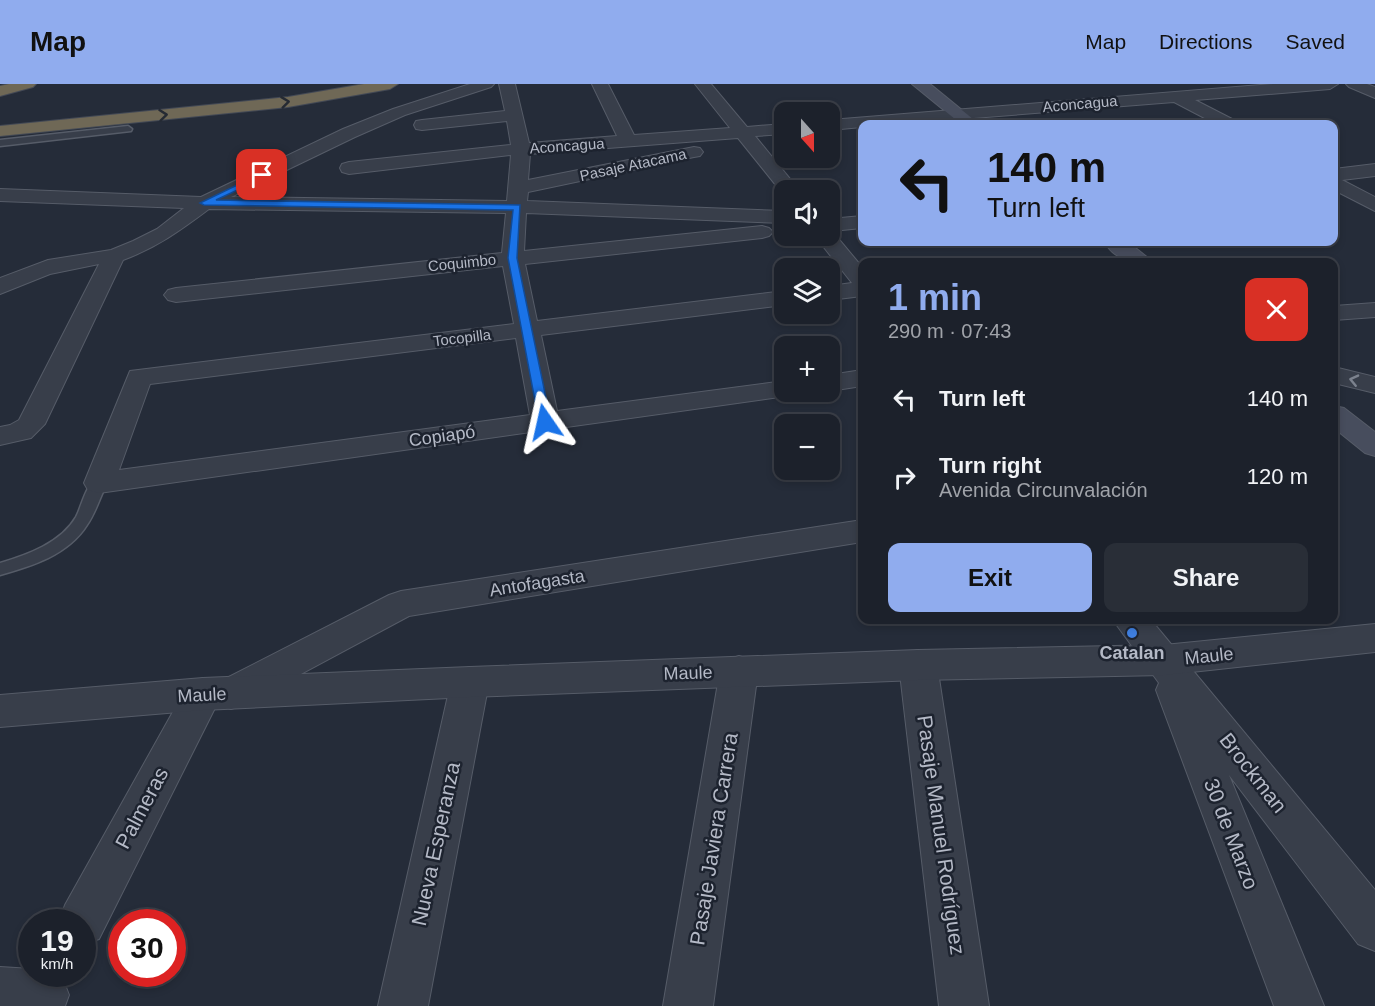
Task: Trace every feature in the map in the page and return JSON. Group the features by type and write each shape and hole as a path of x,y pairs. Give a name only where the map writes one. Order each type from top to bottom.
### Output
{"highway":[{"path":"0,91 28,84"},
{"path":"0,131 288,102 390,84"}],"main road":[{"path":"920,84 965,120"},
{"path":"1126,246 1138,258"},
{"path":"1338,417 1375,447"}],"street":[{"path":"0,287 26,274 58,263 114,256 141,246 164,233 204,203 328,142 399,112 486,84"},
{"path":"507,84 521,149 513,258 545,422"},
{"path":"600,84 628,141"},
{"path":"703,84 782,180"},
{"path":"1154,84 1221,120"},
{"name":"Aconcagua","path":"965,120 1177,96 1330,84"},
{"path":"1354,84 1375,93"},
{"path":"422,125 514,115"},
{"name":"Aconcagua","path":"840,125 858,124"},
{"name":"Aconcagua","path":"349,168 521,149 774,130"},
{"name":"Pasaje Atacama","path":"518,197 600,173 699,151 723,144 742,132"},
{"path":"1338,175 1375,170"},
{"path":"1338,185 1375,205"},
{"path":"0,195 204,203 518,197 774,217"},
{"path":"840,224 858,222"},
{"name":"Coquimbo","path":"176,295 774,231"},
{"path":"834,246 858,276"},
{"path":"0,436 14,435 26,430 31,424 114,256"},
{"path":"840,292 858,290"},
{"name":"Tocopilla","path":"99,483 140,377 774,299"},
{"path":"1338,313 1375,310"},
{"path":"1338,376 1375,385"},
{"path":"840,381 858,379"},
{"name":"Copiapó","path":"99,483 774,390"},
{"name":"Antofagasta","path":"217,694 401,604 858,532"},
{"name":"Brockman","path":"1134,624 1375,927"},
{"name":"Maule","path":"0,711 217,694 470,682 918,665 1164,660 1375,638"},
{"name":"30 de Marzo","path":"1164,660 1299,1006"},
{"name":"Pasaje Manuel Rodríguez","path":"918,665 964,1006"},
{"name":"Pasaje Javiera Carrera","path":"688,1006 739,671"},
{"name":"Nueva Esperanza","path":"402,1006 470,682"},
{"name":"Palmeras","path":"90,909 217,694"}],"lane":[{"path":"0,143 128,129"},
{"path":"0,569 38,555 62,541 81,523 99,483"}],"place":[{"name":"Catalan","path":"1132,633"}],"route":[{"path":"262,175 204,203 517,207 513,258 545,422"}]}
